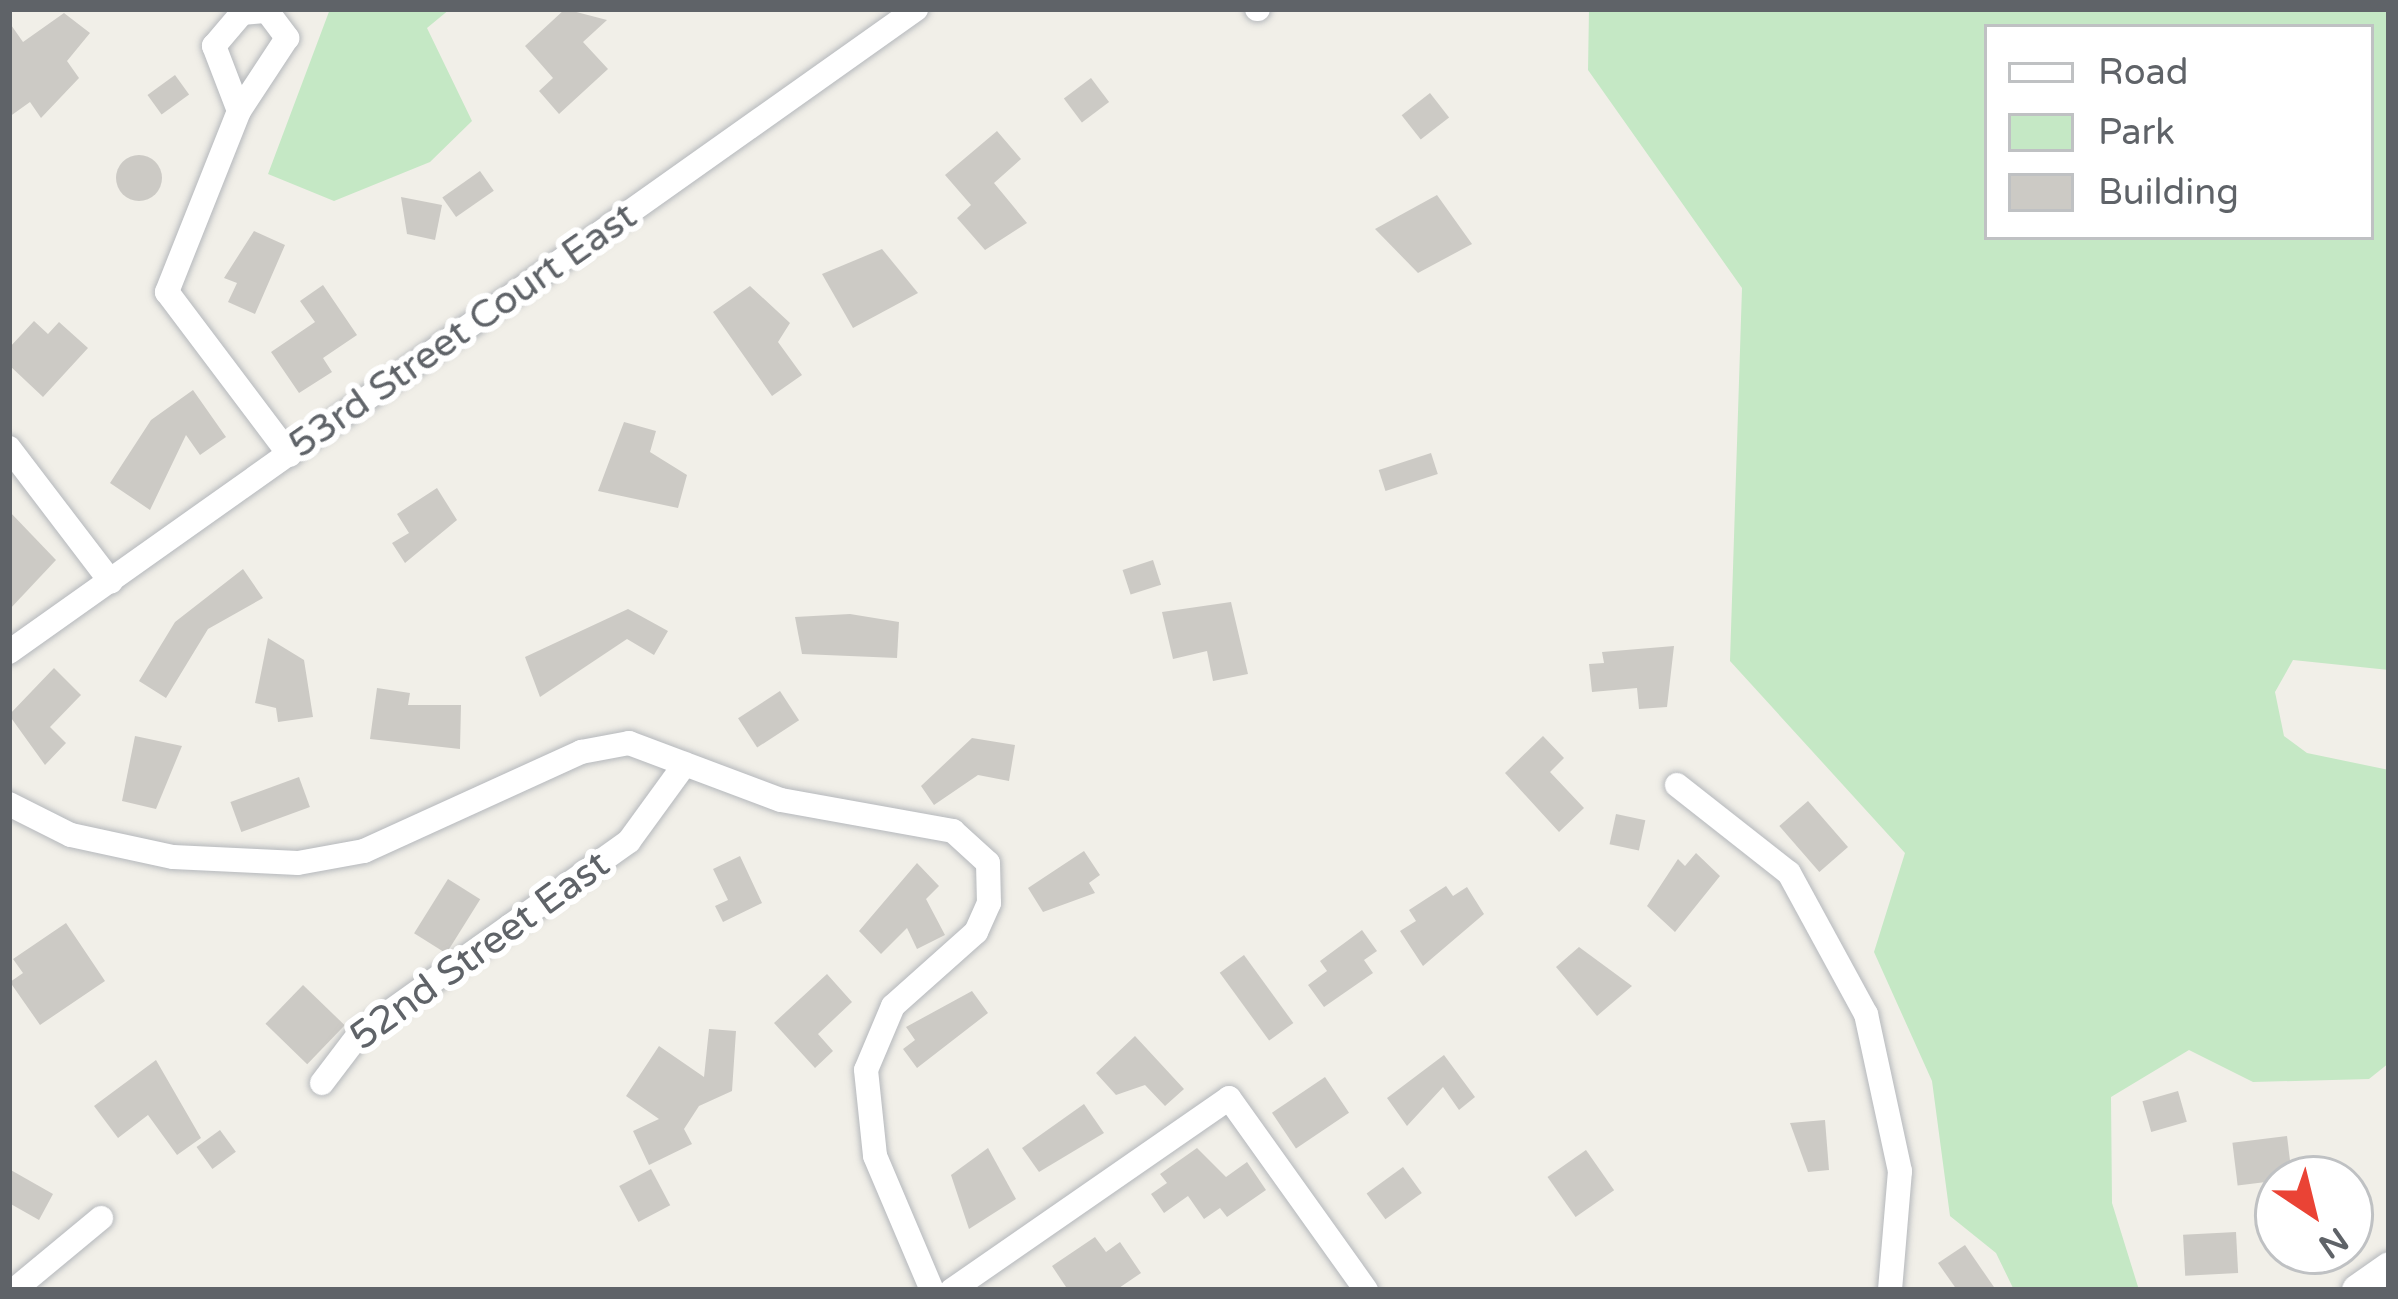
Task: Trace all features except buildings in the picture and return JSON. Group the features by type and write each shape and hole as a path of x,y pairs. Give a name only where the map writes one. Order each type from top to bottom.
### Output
{"street":[{"name":"53rd Street Court East","path":"9,652 916,9"},
{"path":"239,111 167,292 290,454"},
{"path":"9,448 111,582"},
{"path":"9,804 71,835 260,866 364,851 581,752 629,743 836,814 934,822 988,862 976,932 893,1006 866,1070 875,1156 932,1290"},
{"name":"52nd Street East","path":"322,1083 360,1033 629,841 685,764"},
{"path":"1677,785 1789,873 1866,1014 1900,1171 1890,1290"},
{"path":"952,1290 1229,1099 1366,1290"},
{"path":"14,1290 101,1218"},
{"path":"2358,1290 2389,1268"}],"green space":[{"path":"330,9 450,9 427,28 472,121 430,162 334,201 268,174"},
{"path":"1589,9 2389,9 2389,670 2293,660 2275,692 2284,736 2307,753 2389,770 2389,1063 2369,1079 2253,1082 2189,1050 2111,1097 2112,1203 2139,1290 2014,1290 1996,1253 1950,1216 1932,1081 1874,952 1905,853 1730,661 1742,288 1588,70"}]}
